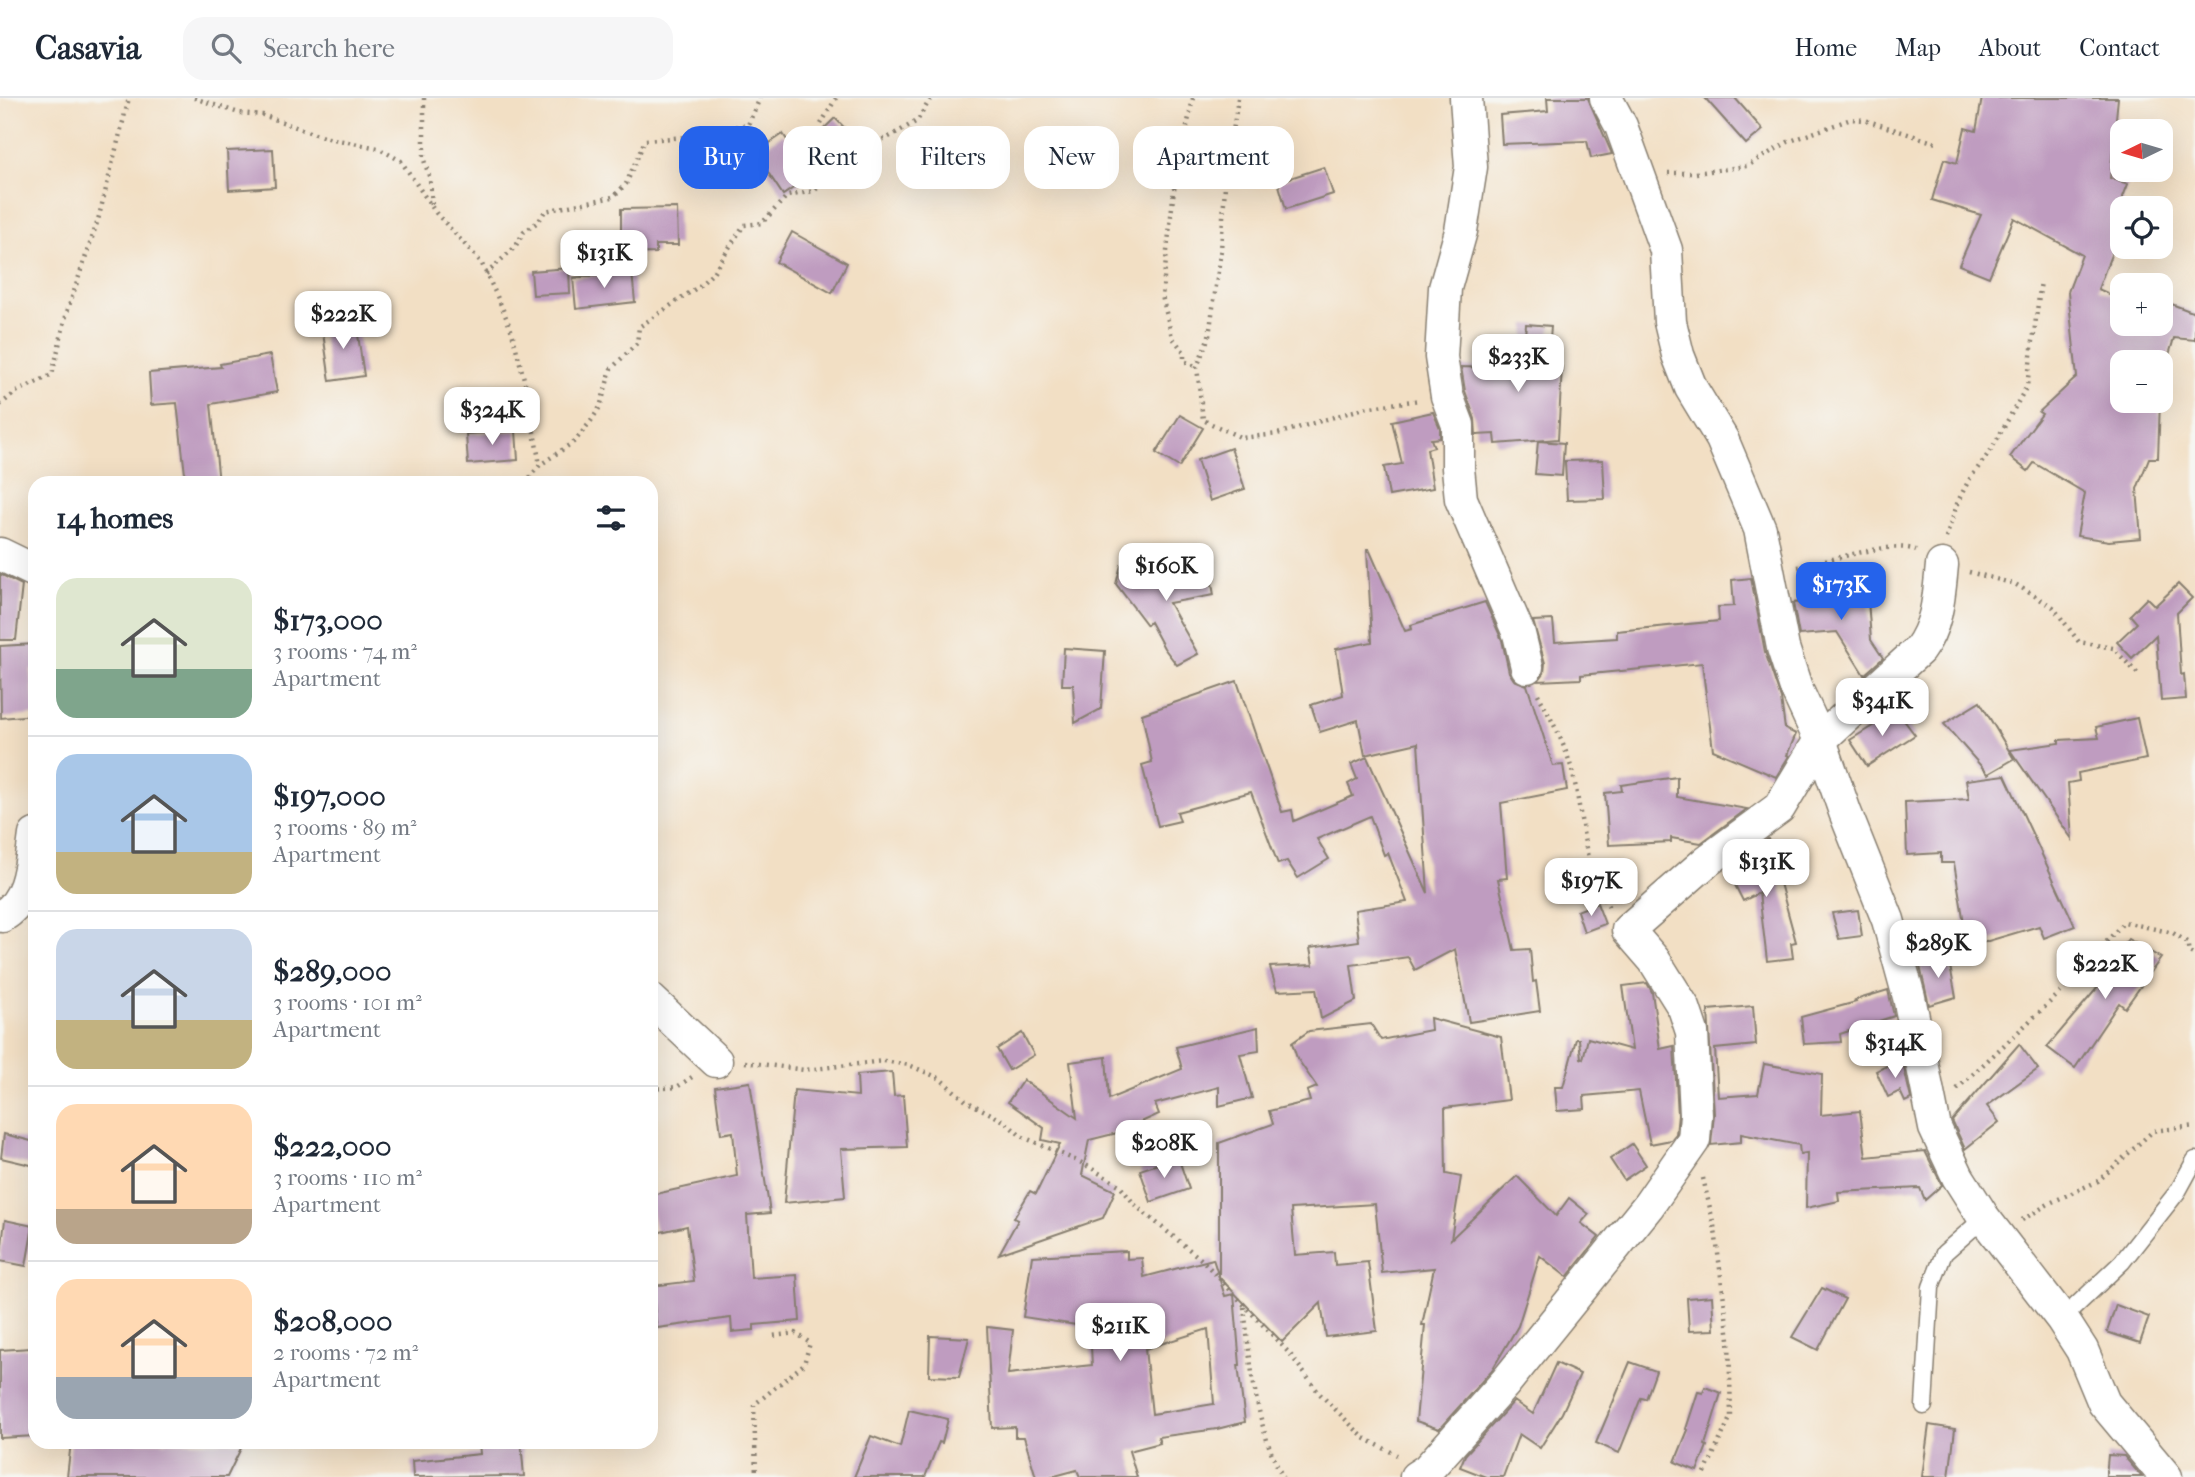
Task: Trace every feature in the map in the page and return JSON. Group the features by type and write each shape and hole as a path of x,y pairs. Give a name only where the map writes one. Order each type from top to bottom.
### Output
{"street":[{"path":"1466,98 1471,167 1461,231 1445,288 1441,357 1447,396 1458,425 1461,499 1519,634 1527,667"},
{"path":"1606,98 1621,126 1666,250 1670,322 1678,355 1692,388 1722,439 1760,529 1783,648 1796,688 1820,740 1888,920 1909,997 1928,1088 1930,1113 1958,1177 1991,1227 2062,1319 2082,1350 2104,1403 2166,1477"},
{"path":"0,554 28,568"},
{"path":"1422,1473 1513,1372 1648,1206 1694,1140 1696,1115 1692,1032 1684,1008 1672,986 1628,930 1707,861 1779,807 1820,740 1919,650 1931,634 1938,605 1942,565"},
{"path":"0,915 14,909 28,876"},
{"path":"658,1007 716,1061"}],"lane":[{"path":"2062,1319 2122,1262 2178,1191 2195,1160"},
{"path":"1924,1406 1931,1287 1944,1253 1991,1227"}],"path":[{"path":"0,405 16,393 52,375 67,312 98,220 129,98"},
{"path":"194,98 239,113 263,115 323,137 378,148 401,161 432,207 481,262 512,332 525,383 540,465"},
{"path":"424,98 424,160 430,178 432,207"},
{"path":"486,274 515,247 524,232 539,222 545,211 613,197 626,184 645,140 713,135 748,125 760,98"},
{"path":"821,124 836,98"},
{"path":"531,476 540,465 575,441 591,421 600,407 611,369 637,343 639,327 698,287 712,274 744,225 762,223 787,196 814,191 872,143 917,121 931,98"},
{"path":"1193,98 1174,189 1162,296 1172,337 1184,352 1184,361 1197,367"},
{"path":"1238,98 1225,185 1221,250 1209,336 1197,367 1203,420 1242,438 1277,434 1364,408 1447,396"},
{"path":"1639,173 1696,173 1747,166 1788,142 1851,119 1865,120 1937,143"},
{"path":"1952,516 1969,480 1991,450 2027,386 2041,281"},
{"path":"1527,667 1570,762 1592,873 1602,898 1628,930"},
{"path":"1930,1113 2064,989 2124,922 2173,933 2187,942 2189,952 2195,955"},
{"path":"658,1088 677,1087 716,1061 768,1064 805,1070 884,1061 909,1065 939,1078 966,1101 1004,1121 1021,1136 1084,1164 1119,1185 1136,1206 1202,1260 1290,1354 1319,1393 1364,1438 1422,1473"},
{"path":"1991,1227 2098,1181 2153,1131 2195,1126"},
{"path":"1694,1140 1715,1230 1730,1339 1731,1416 1703,1477"},
{"path":"1244,1306 1254,1392 1276,1465 1283,1477"},
{"path":"756,1477 754,1405 804,1364 810,1343 796,1333 772,1336"}],"building":[{"path":"1547,98 1588,98 1612,154 1591,158 1587,141 1502,144 1500,115 1548,111"},
{"path":"1705,98 1735,98 1763,130 1746,144"},
{"path":"1982,98 2118,98 2116,119 2110,119 2110,182 2128,184 2123,196 2110,196 2110,258 2098,289 2110,294 2110,336 2173,336 2173,305 2195,313 2195,340 2174,338 2170,350 2110,350 2110,413 2160,413 2158,458 2149,458 2137,489 2141,538 2109,541 2077,536 2085,493 2034,463 2028,471 2010,457 2042,414 2039,412 2077,377 2068,292 2082,255 2014,218 1989,277 1959,265 1981,215 1932,200 1944,159 1957,163 1965,128 1976,131"},
{"path":"835,118 843,126 827,126"},
{"path":"783,134 783,189 792,189 783,195 769,174 769,144"},
{"path":"273,149 275,187 229,190 227,151"},
{"path":"1324,167 1333,194 1286,209 1280,189 1294,189 1294,177"},
{"path":"677,208 678,245 656,245 656,253 621,254 621,209"},
{"path":"792,232 847,263 832,293 776,262"},
{"path":"569,268 570,293 533,295 531,271"},
{"path":"632,272 635,302 576,309 573,278"},
{"path":"356,321 364,376 330,381 322,326"},
{"path":"1526,324 1551,326 1548,366 1562,367 1558,439 1496,444 1495,434 1476,435 1475,419 1465,391 1461,367 1522,369"},
{"path":"270,355 277,392 211,404 218,476 185,476 177,403 151,405 149,373 221,367 220,364"},
{"path":"1433,412 1440,428 1440,438 1431,439 1434,447 1427,449 1433,488 1389,496 1384,467 1402,464 1392,421"},
{"path":"1180,415 1203,428 1179,467 1156,453"},
{"path":"516,431 518,460 468,464 466,434"},
{"path":"1538,441 1564,443 1562,476 1535,474"},
{"path":"1231,448 1245,489 1210,501 1197,460"},
{"path":"1603,460 1605,499 1567,500 1565,461"},
{"path":"1367,549 1405,631 1412,629 1411,625 1485,602 1502,640 1509,672 1514,680 1527,685 1553,766 1563,765 1567,790 1501,803 1507,878 1498,879 1514,950 1530,949 1533,982 1536,981 1540,1011 1469,1022 1455,949 1415,970 1408,957 1351,965 1356,1001 1321,1019 1316,989 1277,991 1270,967 1313,965 1310,948 1359,941 1355,910 1407,902 1388,853 1384,855 1370,816 1317,839 1329,859 1298,878 1287,861 1278,864 1251,792 1177,812 1180,821 1158,826 1142,765 1152,762 1142,714 1237,681 1282,812 1292,810 1294,821 1353,796 1348,784 1357,779 1351,764 1367,757 1428,893 1418,743 1365,755 1358,720 1320,732 1311,705 1343,695 1336,649 1372,642"},
{"path":"1121,565 1158,575 1209,566 1214,595 1169,603 1198,654 1177,665 1150,622 1147,625 1116,584"},
{"path":"0,574 22,585 16,640 0,640"},
{"path":"1751,578 1765,652 1781,699 1785,729 1796,734 1787,755 1789,756 1776,777 1713,750 1702,663 1581,675 1581,679 1538,681 1544,673 1545,663 1533,621 1553,620 1555,642 1617,638 1617,631 1719,621 1718,607 1734,606 1732,580"},
{"path":"1857,583 1859,601 1868,600 1871,640 1883,658 1864,675 1837,632 1799,635 1793,603 1824,600 1823,586"},
{"path":"2178,584 2192,598 2177,613 2181,675 2184,674 2186,699 2161,701 2156,635 2132,658 2117,642 2137,623 2130,615 2147,598 2155,606"},
{"path":"28,644 28,716 1,718 0,646"},
{"path":"1064,648 1105,651 1101,709 1075,723 1073,685 1062,685"},
{"path":"1980,702 2014,759 1988,774 1944,724"},
{"path":"1897,711 1915,735 1867,766 1850,740"},
{"path":"2137,718 2146,759 2078,773 2079,781 2068,783 2072,839 2010,750 2059,743 2059,740 2099,738 2096,727"},
{"path":"2005,775 2075,926 2044,938 2039,926 1968,947 1954,863 1941,863 1941,853 1907,855 1905,802 1969,799 1966,780"},
{"path":"1677,777 1677,797 1747,809 1701,843 1671,838 1671,842 1609,845 1605,793 1622,791 1621,785"},
{"path":"1768,839 1796,942 1791,943 1793,958 1767,961 1759,893 1743,901 1727,869"},
{"path":"1597,903 1605,924 1584,932 1577,911"},
{"path":"1858,910 1862,936 1839,939 1832,913"},
{"path":"2128,939 2161,958 2125,1008 2119,1003 2075,1068 2047,1047 2099,986 2094,983"},
{"path":"1948,956 1956,997 1929,1005 1919,962"},
{"path":"1647,983 1652,992 1660,1049 1674,1046 1678,1115 1676,1134 1671,1140 1650,1144 1639,1091 1584,1096 1585,1109 1557,1111 1555,1087 1563,1087 1576,1039 1579,1039 1583,1059 1588,1038 1632,1050 1623,986"},
{"path":"1888,990 1894,1016 1840,1034 1841,1042 1804,1044 1801,1017"},
{"path":"1753,1006 1756,1045 1715,1049 1718,1097 1758,1094 1764,1064 1822,1074 1821,1115 1860,1111 1866,1157 1925,1151 1942,1185 1925,1200 1920,1188 1838,1192 1839,1201 1806,1208 1807,1153 1800,1154 1799,1145 1741,1134 1741,1142 1711,1145 1714,1114 1708,1010"},
{"path":"1430,1018 1501,1037 1509,1100 1445,1108 1446,1174 1461,1177 1451,1239 1517,1176 1556,1216 1569,1198 1589,1214 1581,1223 1599,1237 1567,1277 1540,1256 1518,1326 1492,1370 1439,1429 1416,1421 1425,1325 1422,1325 1434,1268 1382,1273 1375,1204 1291,1209 1295,1255 1334,1252 1335,1265 1368,1262 1377,1331 1326,1337 1321,1303 1282,1342 1219,1277 1219,1143 1273,1124 1269,1111 1310,1101 1307,1091 1317,1087 1297,1058 1292,1043 1309,1031 1371,1024 1381,1040 1431,1030"},
{"path":"1258,1027 1259,1051 1240,1054 1252,1098 1219,1106 1219,1087 1155,1104 1159,1114 1117,1133 1089,1140 1082,1175 1115,1191 1103,1218 999,1254 1018,1220 1014,1218 1030,1191 1036,1194 1060,1144 1042,1140 1044,1128 1008,1102 1023,1080 1077,1118 1070,1062 1106,1057 1109,1099 1182,1069 1176,1047"},
{"path":"1022,1033 1034,1055 1009,1070 997,1049"},
{"path":"2019,1044 2038,1069 1987,1106 1999,1122 1965,1149 1952,1121"},
{"path":"1902,1059 1911,1099 1905,1102 1900,1091 1888,1097 1876,1071"},
{"path":"892,1072 894,1096 903,1095 907,1147 841,1149 845,1197 784,1203 794,1090 858,1096 857,1075"},
{"path":"750,1082 770,1213 747,1215 751,1278 797,1275 800,1321 754,1325 754,1330 732,1332 731,1318 658,1328 658,1285 694,1281 687,1226 658,1233 658,1193 737,1176 733,1132 721,1134 715,1087"},
{"path":"4,1134 28,1140 28,1164 1,1158"},
{"path":"1632,1144 1646,1165 1624,1180 1610,1159"},
{"path":"1178,1157 1189,1189 1151,1202 1140,1170"},
{"path":"5,1220 28,1225 26,1266 0,1261"},
{"path":"1127,1251 1127,1259 1142,1258 1144,1277 1213,1259 1225,1296 1234,1294 1245,1422 1217,1429 1158,1437 1160,1443 1129,1451 1137,1477 1080,1477 1077,1470 1051,1477 1036,1477 1024,1437 1015,1437 1015,1427 992,1428 987,1327 1013,1330 1008,1374 1092,1365 1090,1327 1023,1317 1032,1256","holes":["1208,1329 1214,1404 1152,1414 1145,1349"]},
{"path":"1822,1288 1845,1299 1818,1350 1792,1337"},
{"path":"1712,1296 1714,1330 1689,1331 1687,1298"},
{"path":"2116,1305 2149,1317 2140,1343 2107,1332"},
{"path":"930,1336 969,1338 959,1377 929,1376"},
{"path":"28,1348 28,1436 0,1438 0,1350"},
{"path":"1630,1362 1656,1371 1646,1399 1641,1398 1619,1453 1596,1443"},
{"path":"1556,1363 1580,1374 1562,1413 1540,1448 1519,1434 1503,1477 1486,1477 1460,1467 1465,1455 1514,1401 1533,1414"},
{"path":"1705,1387 1721,1393 1705,1445 1707,1446 1697,1471 1675,1462 1688,1430 1686,1429 1698,1392 1703,1393"},
{"path":"909,1410 948,1419 942,1443 939,1442 925,1477 854,1477 871,1436 900,1447"},
{"path":"1929,1425 1955,1429 1949,1477 1922,1477"},
{"path":"70,1449 241,1449 227,1477 67,1477"},
{"path":"480,1449 522,1449 524,1476 413,1477 412,1461 480,1454"},
{"path":"2108,1455 2124,1456 2142,1477 2106,1477"}]}
